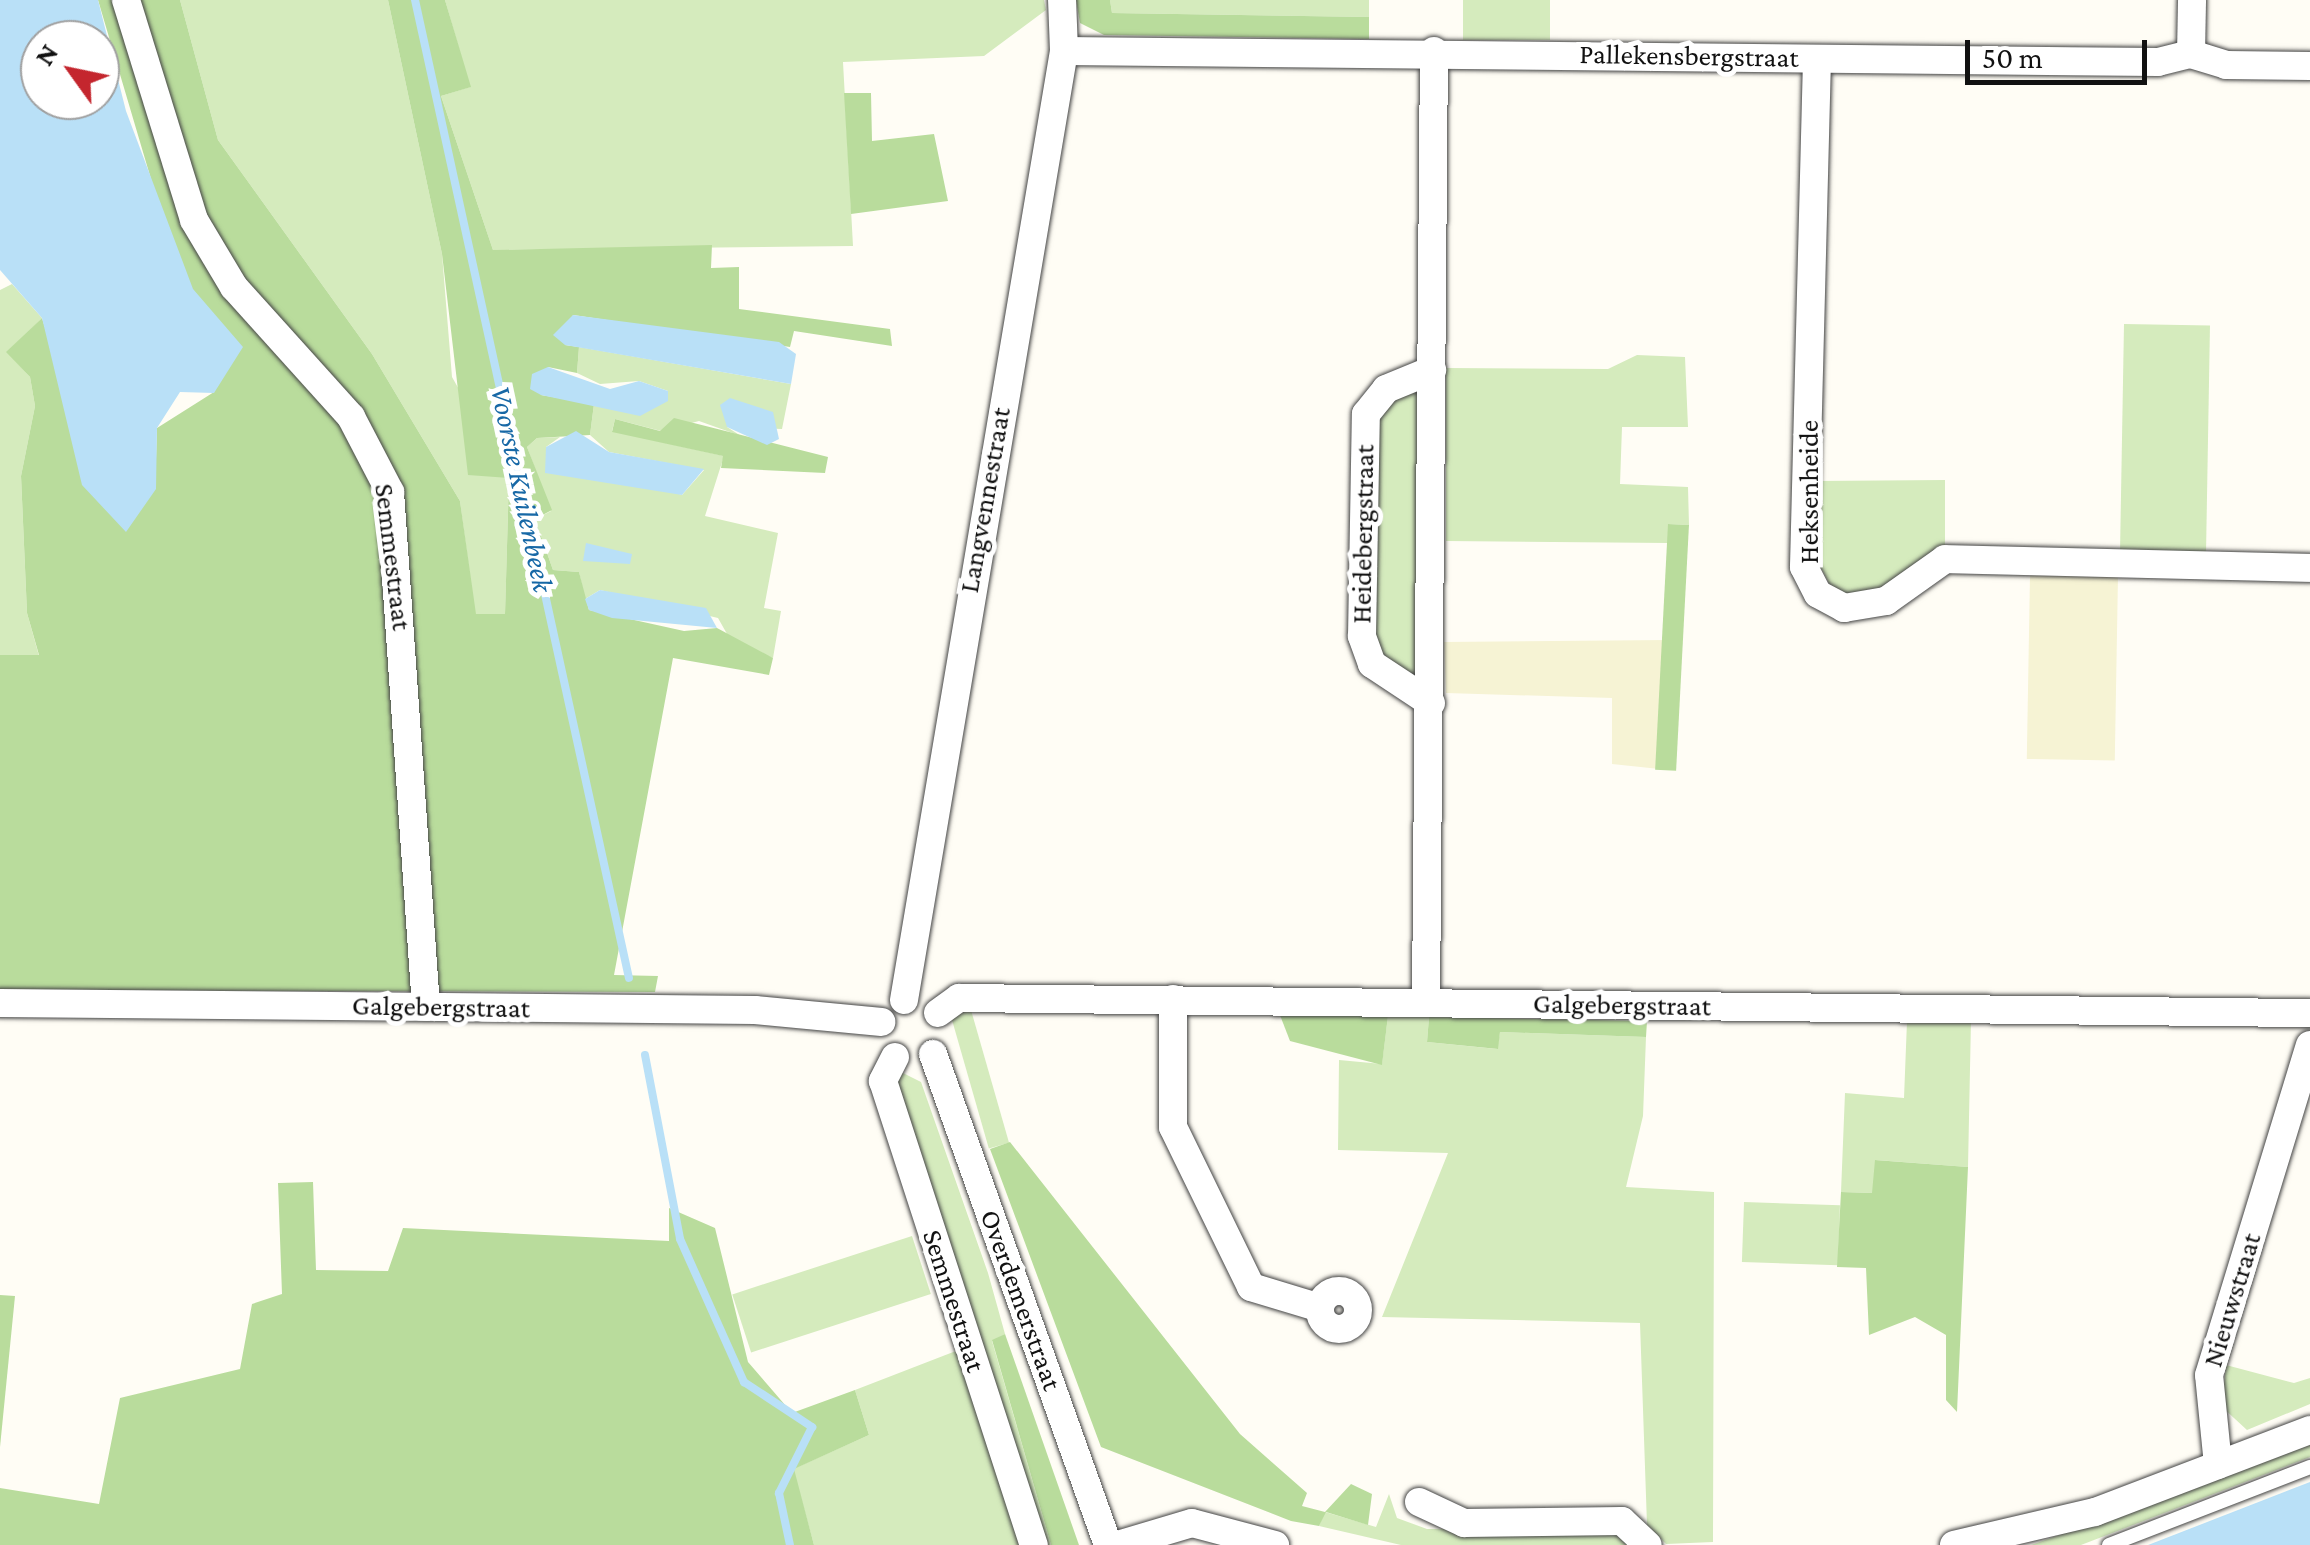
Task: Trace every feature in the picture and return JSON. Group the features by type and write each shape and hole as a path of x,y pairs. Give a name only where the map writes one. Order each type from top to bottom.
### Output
{"street":[{"name":"Semmestraat","path":"126,0 194,220 234,287 350,417 390,492 426,1007"},
{"name":"Langvennestraat","path":"904,1000 1064,51 1062,0"},
{"path":"2191,54 2192,0"},
{"name":"Pallekensbergstraat","path":"1064,51 1434,51 2158,62 2191,54 2226,66 2310,66"},
{"path":"1426,1003 1434,51"},
{"name":"Heksenheide","path":"1817,59 1804,567 1818,594 1844,608 1886,601 1945,558 2310,568"},
{"name":"Heidebergstraat","path":"1431,703 1372,664 1362,636 1366,414 1386,389 1432,370"},
{"name":"Galgebergstraat","path":"938,1013 959,998 2310,1013"},
{"path":"1173,999 1173,1127 1251,1286 1320,1308"},
{"path":"904,1000 938,1013 943,1035 932,1054 895,1058 881,1022 904,1000"},
{"name":"Galgebergstraat","path":"0,1003 755,1010 881,1022"},
{"name":"Nieuwstraat","path":"2218,1466 2209,1375 2310,1044"},
{"name":"Overdemerstraat","path":"932,1054 1108,1545"},
{"name":"Semmestraat","path":"895,1058 883,1081 1034,1545"},
{"path":"1954,1545 2095,1512 2310,1430"},
{"path":"1418,1502 1464,1523 1622,1521 1648,1545"},
{"path":"1118,1545 1192,1523 1276,1545"}],"lane":[{"path":"2109,1545 2310,1467"}],"shaded area":[{"path":"2030,575 2118,577 2115,761 2027,759"},
{"path":"1668,640 1669,770 1612,764 1612,698 1446,693 1444,642"}],"green space":[{"path":"98,0 180,0 218,140 372,354 460,501 476,614 505,614 509,478 468,475 442,254 388,0 445,0 471,87 441,96 493,250 712,245 711,268 739,267 739,309 890,329 892,346 794,331 790,347 573,315 565,345 579,347 577,373 548,367 541,395 594,404 590,435 537,438 527,447 552,510 535,519 553,570 579,572 589,610 684,631 717,628 773,658 769,675 673,658 614,975 658,976 655,992 0,990 0,655 39,655 27,613 21,476 35,406 30,377 6,352 42,318 71,409 155,489 157,428 214,392 120,74 120,20 104,20"},
{"path":"180,0 388,0 442,254 452,377 509,478 505,615 475,614 460,501 372,354 218,140"},
{"path":"445,0 1044,0 1046,10 984,56 843,62 853,246 493,250 441,96 470,87"},
{"path":"1076,0 1110,0 1112,13 1369,17 1369,39 1104,35 1080,23"},
{"path":"1110,0 1369,0 1369,17 1112,13"},
{"path":"1463,0 1550,0 1550,40 1463,40"},
{"path":"844,93 871,93 872,141 934,134 948,201 851,214"},
{"path":"12,284 42,318 7,352 30,377 35,406 21,476 27,613 39,656 0,655 0,290"},
{"path":"2124,324 2210,326 2206,552 2120,551"},
{"path":"579,347 791,384 782,429 727,427 741,436 699,421 661,431 615,419 612,431 724,456 705,516 778,533 764,608 781,611 773,658 731,641 718,618 600,590 585,599 579,572 553,570 535,519 551,511 527,447 537,438 560,437 546,447 682,495 704,470 609,452 590,435 594,404 668,391 639,381 600,384 577,373"},
{"path":"1637,355 1685,357 1688,427 1622,427 1620,484 1688,487 1689,525 1668,524 1668,543 1446,541 1446,368 1608,369"},
{"path":"1422,390 1419,676 1403,677 1373,644 1374,427 1392,396"},
{"path":"674,418 828,457 825,473 721,468 723,456 612,432 615,419 660,431"},
{"path":"1945,480 1945,550 1876,598 1834,593 1817,560 1816,481"},
{"path":"1668,524 1689,525 1676,771 1655,770"},
{"path":"971,1010 1009,1143 989,1148 951,1016"},
{"path":"1278,1010 1388,1016 1382,1065 1290,1041"},
{"path":"1388,1016 1429,1017 1427,1042 1497,1049 1500,1032 1646,1037 1643,1116 1626,1187 1714,1192 1713,1542 1666,1544 1647,1525 1640,1323 1382,1317 1448,1153 1338,1150 1339,1060 1382,1064"},
{"path":"1429,1017 1647,1021 1646,1037 1500,1032 1498,1049 1427,1042"},
{"path":"1971,1020 1968,1167 1876,1160 1873,1193 1841,1192 1845,1093 1904,1098 1907,1021"},
{"path":"901,1072 921,1082 988,1273 1005,1334 992,1341 1051,1545 1042,1545 894,1082"},
{"path":"1010,1142 1240,1434 1307,1493 1302,1506 1325,1512 1351,1484 1372,1494 1368,1525 1326,1512 1319,1526 1291,1521 1101,1447 990,1149"},
{"path":"1875,1160 1968,1167 1957,1412 1946,1400 1946,1335 1915,1317 1869,1335 1866,1268 1837,1267 1841,1192 1872,1193"},
{"path":"313,1182 316,1270 388,1271 403,1228 669,1241 669,1208 715,1228 748,1362 792,1413 855,1390 869,1435 794,1469 814,1545 0,1545 0,1488 99,1504 120,1398 240,1369 252,1304 282,1294 278,1183"},
{"path":"1744,1202 1840,1205 1838,1265 1742,1262"},
{"path":"912,1236 931,1294 751,1352 732,1294"},
{"path":"0,1295 15,1296 0,1447"},
{"path":"1005,1334 1079,1545 1051,1545 992,1340"},
{"path":"961,1349 1022,1545 814,1545 793,1469 869,1435 855,1390"},
{"path":"2226,1365 2294,1383 2310,1378 2310,1404 2247,1430 2222,1407"},
{"path":"2310,1445 2310,1457 2081,1545 2031,1545"},
{"path":"1389,1494 1397,1518 1427,1529 1610,1527 1632,1545 1401,1545 1319,1526 1325,1512 1376,1527"}],"water":[{"path":"0,0 98,0 103,20 20,20 20,120 120,120 120,87 193,289 243,347 214,393 180,392 157,428 156,489 126,532 82,485 42,318 0,270"},
{"path":"573,315 779,342 796,354 791,384 565,345 553,335"},
{"path":"548,367 610,389 639,381 668,391 668,401 640,416 541,395 530,389 532,374"},
{"path":"730,398 773,412 779,439 767,445 727,427 720,405"},
{"path":"576,431 609,452 704,469 682,495 545,473 546,447"},
{"path":"586,543 632,554 630,564 583,561"},
{"path":"600,590 706,608 717,628 612,618 589,610 585,599"},
{"path":"2310,1482 2310,1545 2148,1545"}],"waterway":[{"name":"Voorste Kuilenbeek","path":"415,0 629,978"},
{"name":"Voorste Kuilenbeek","path":"645,1055 680,1239 744,1382 812,1427 779,1493 790,1545"}]}
